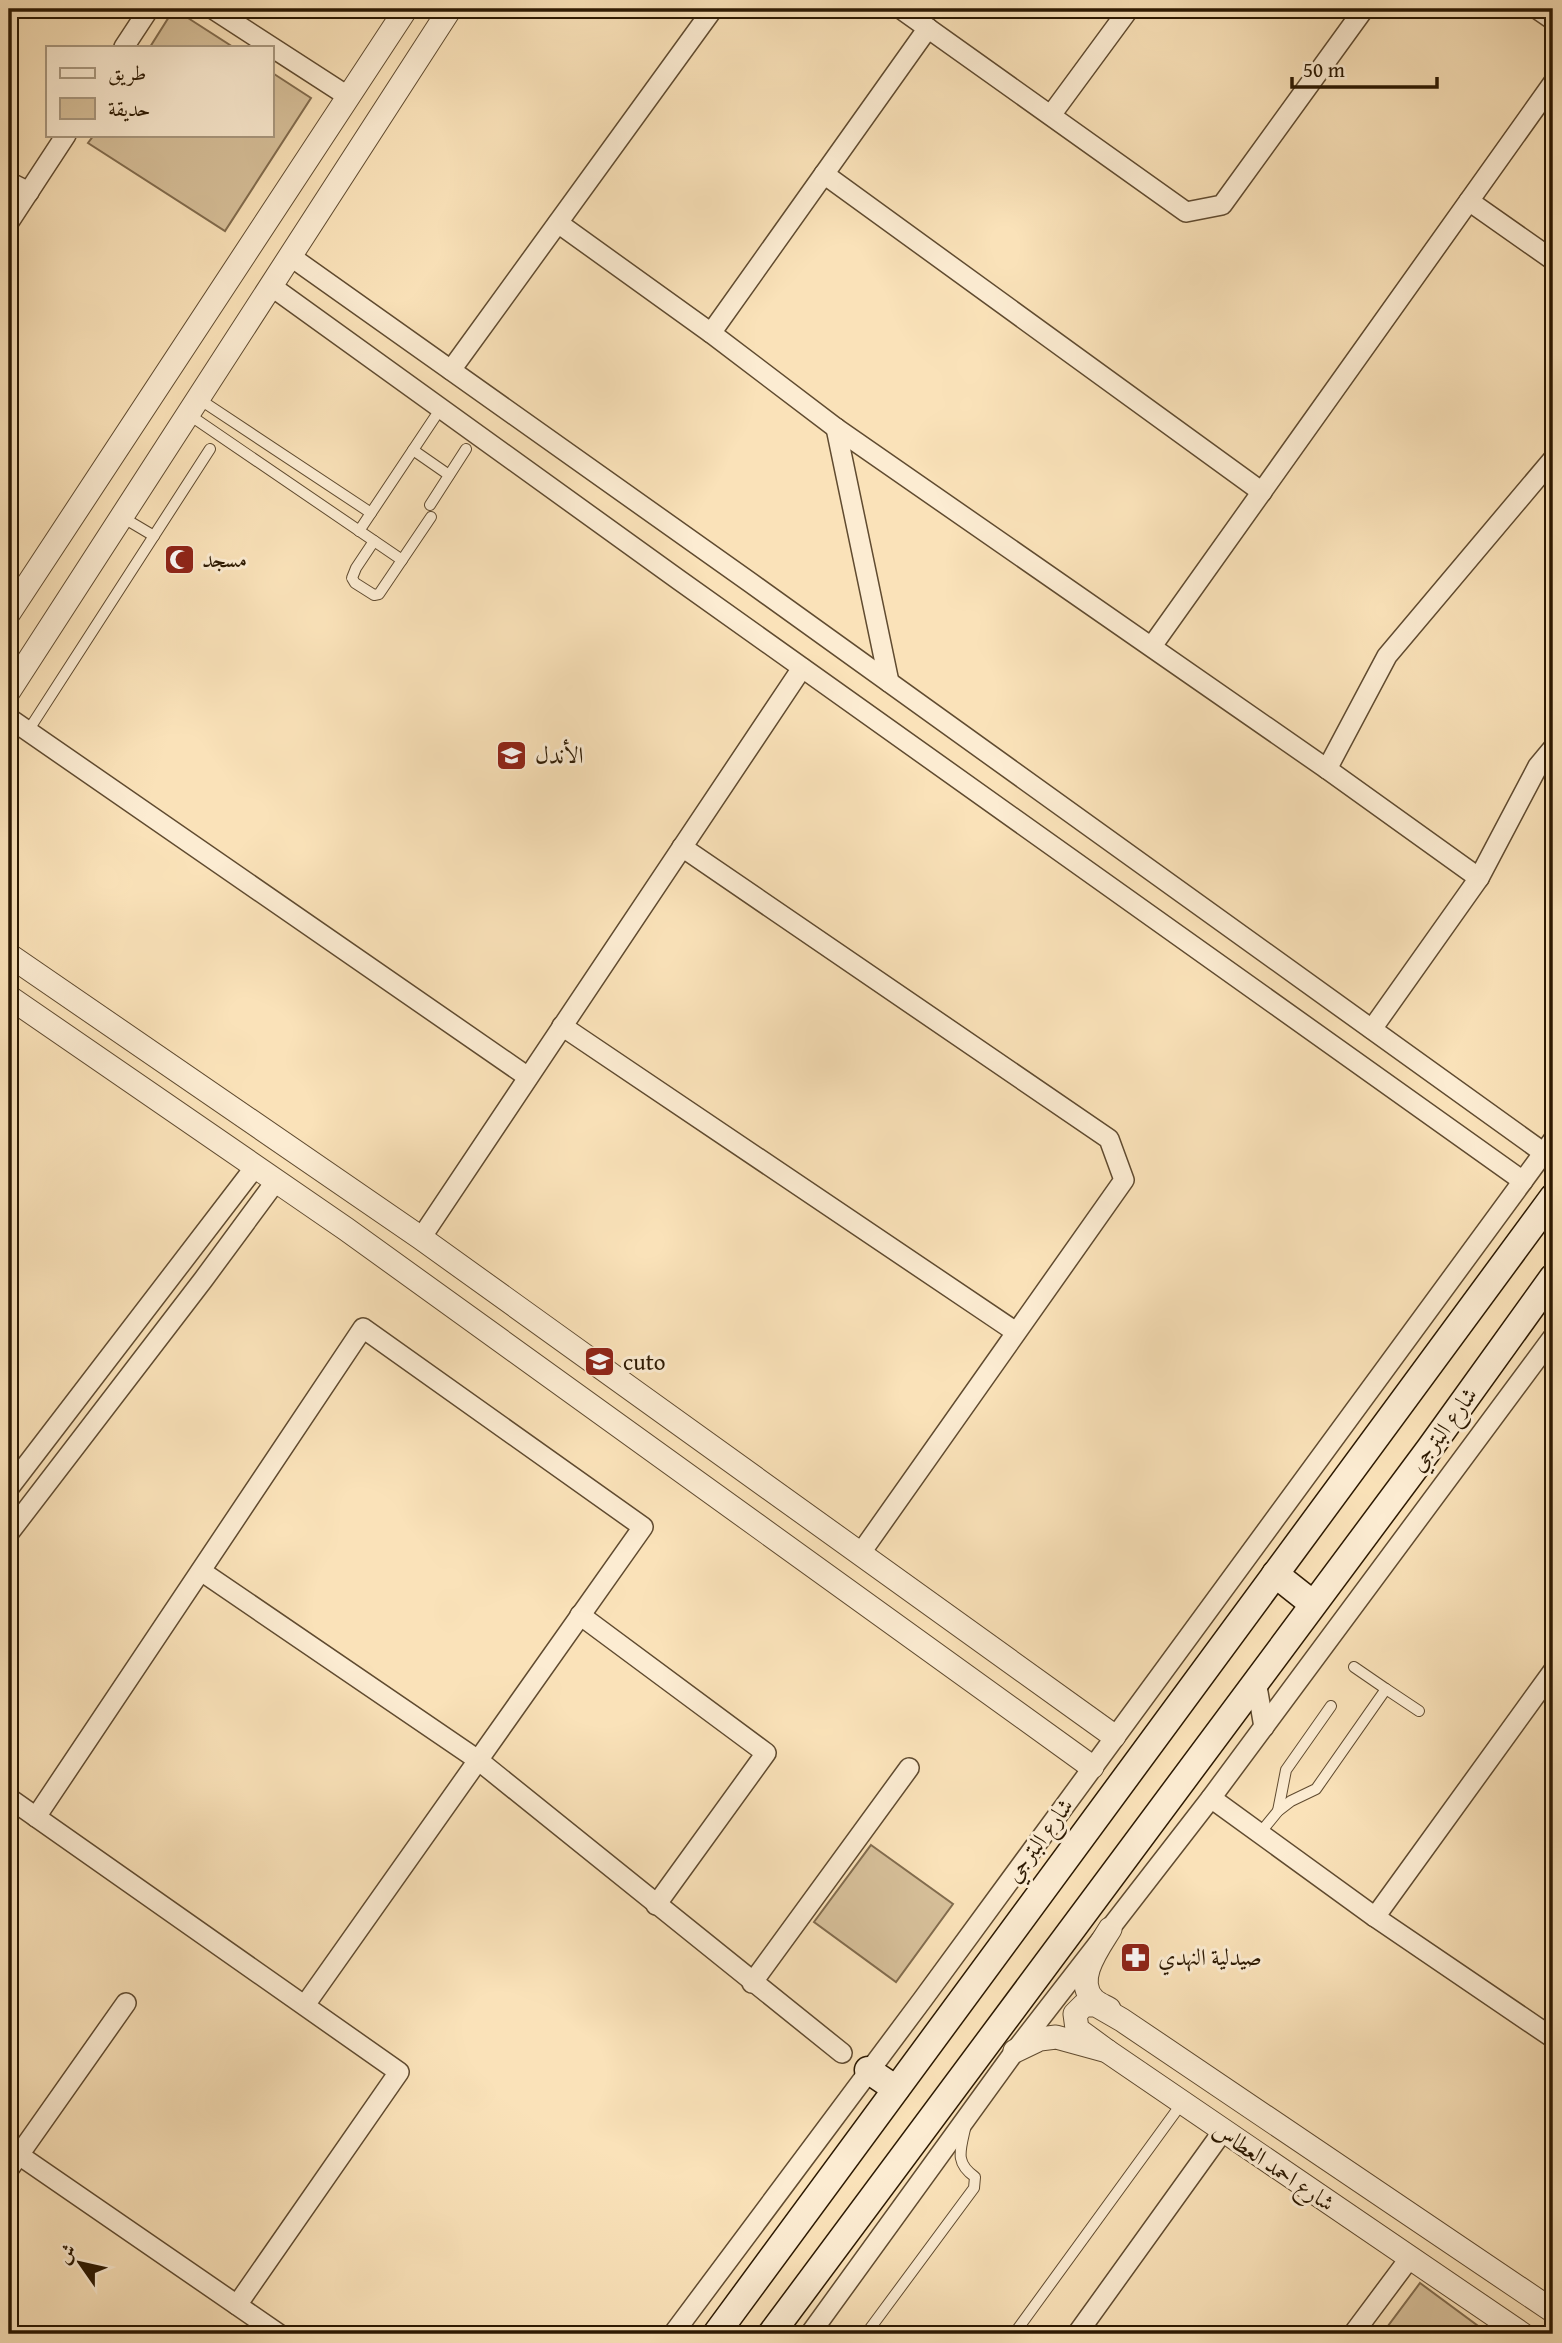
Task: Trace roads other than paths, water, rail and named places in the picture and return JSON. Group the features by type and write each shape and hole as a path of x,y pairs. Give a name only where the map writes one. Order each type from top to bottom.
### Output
{"main road":[{"name":"شارع البترجي","path":"716,2334 1553,1197"},
{"name":"شارع البترجي","path":"771,2334 1553,1278"},
{"path":"1275,1574 1314,1604"},
{"path":"868,2070 896,2089"}],"street":[{"path":"125,46 149,9"},
{"path":"213,9 270,46"},
{"path":"9,613 405,9"},
{"path":"9,691 450,9"},
{"path":"451,370 713,9"},
{"path":"901,9 1186,212 1222,205 1364,9"},
{"path":"1051,115 1129,9"},
{"path":"1537,9 1553,20"},
{"path":"711,332 928,28"},
{"path":"390,33 421,53"},
{"path":"273,48 349,97"},
{"path":"1152,646 1553,83"},
{"path":"9,222 65,136"},
{"path":"824,174 1262,492"},
{"path":"9,182 29,192"},
{"path":"1469,201 1553,260"},
{"path":"558,223 711,332 836,428 1152,646 1479,878"},
{"path":"290,256 1372,1029 1549,1146"},
{"path":"271,286 1523,1181"},
{"path":"836,428 889,682"},
{"path":"1327,769 1387,656 1547,480 1553,459"},
{"path":"421,1238 802,668"},
{"path":"9,718 528,1077"},
{"path":"1372,1029 1479,878 1538,765 1553,748"},
{"path":"682,846 1110,1139 1124,1180 860,1554"},
{"path":"9,954 421,1238 1114,1736"},
{"path":"9,998 380,1254 1092,1767"},
{"path":"562,1026 1016,1332"},
{"path":"9,1488 276,1139"},
{"name":"شارع البترجي","path":"673,2334 923,1999 1549,1146"},
{"path":"9,1533 276,1181"},
{"path":"36,1817 363,1328 643,1527 304,2005"},
{"name":"شارع البترجي","path":"810,2334 1015,2051 1211,1798 1553,1337"},
{"path":"1403,1344 1419,1379"},
{"path":"201,1571 478,1760 842,2053"},
{"path":"580,1615 766,1753 656,1905"},
{"path":"1376,1917 1553,1671"},
{"path":"1256,1681 1264,1727"},
{"path":"752,1983 909,1768"},
{"path":"9,1798 399,2072 237,2305"},
{"path":"1211,1798 1376,1917 1553,2038"},
{"path":"1110,1929 1088,1966 1086,1981 1092,1999 1122,2020"},
{"path":"127,2003 14,2162 279,2334"},
{"path":"1107,2051 1077,2029 1075,2014 1084,2006 1096,2005 1122,2020"},
{"name":"شارع احمد العطاس","path":"1122,2020 1553,2311"},
{"name":"شارع احمد العطاس","path":"1015,2051 1040,2039 1056,2037 1107,2051 1522,2334"},
{"path":"1077,2334 1223,2131"},
{"path":"845,2234 869,2252"},
{"path":"1353,2334 1409,2259"}],"lane":[{"path":"193,406 371,513"},
{"path":"193,406 359,531 402,560"},
{"path":"359,531 440,408"},
{"path":"28,731 210,449"},
{"path":"430,505 466,449"},
{"path":"413,450 449,475"},
{"path":"121,517 154,536"},
{"path":"374,541 352,578 373,595 379,594 431,517"},
{"path":"1354,1667 1419,1711"},
{"path":"1260,1833 1278,1811 1291,1801 1316,1789 1386,1689"},
{"path":"1278,1811 1286,1770 1331,1706"},
{"path":"1014,2334 1182,2103"},
{"path":"866,2334 974,2188 975,2177 965,2170 960,2161 968,2116"}],"place":[{"name":"مسجد","path":"179,559"},
{"name":"الأندل","path":"512,755"},
{"name":"cuto","path":"600,1362"},
{"name":"صيدلية النهدي","path":"1135,1957"}]}
